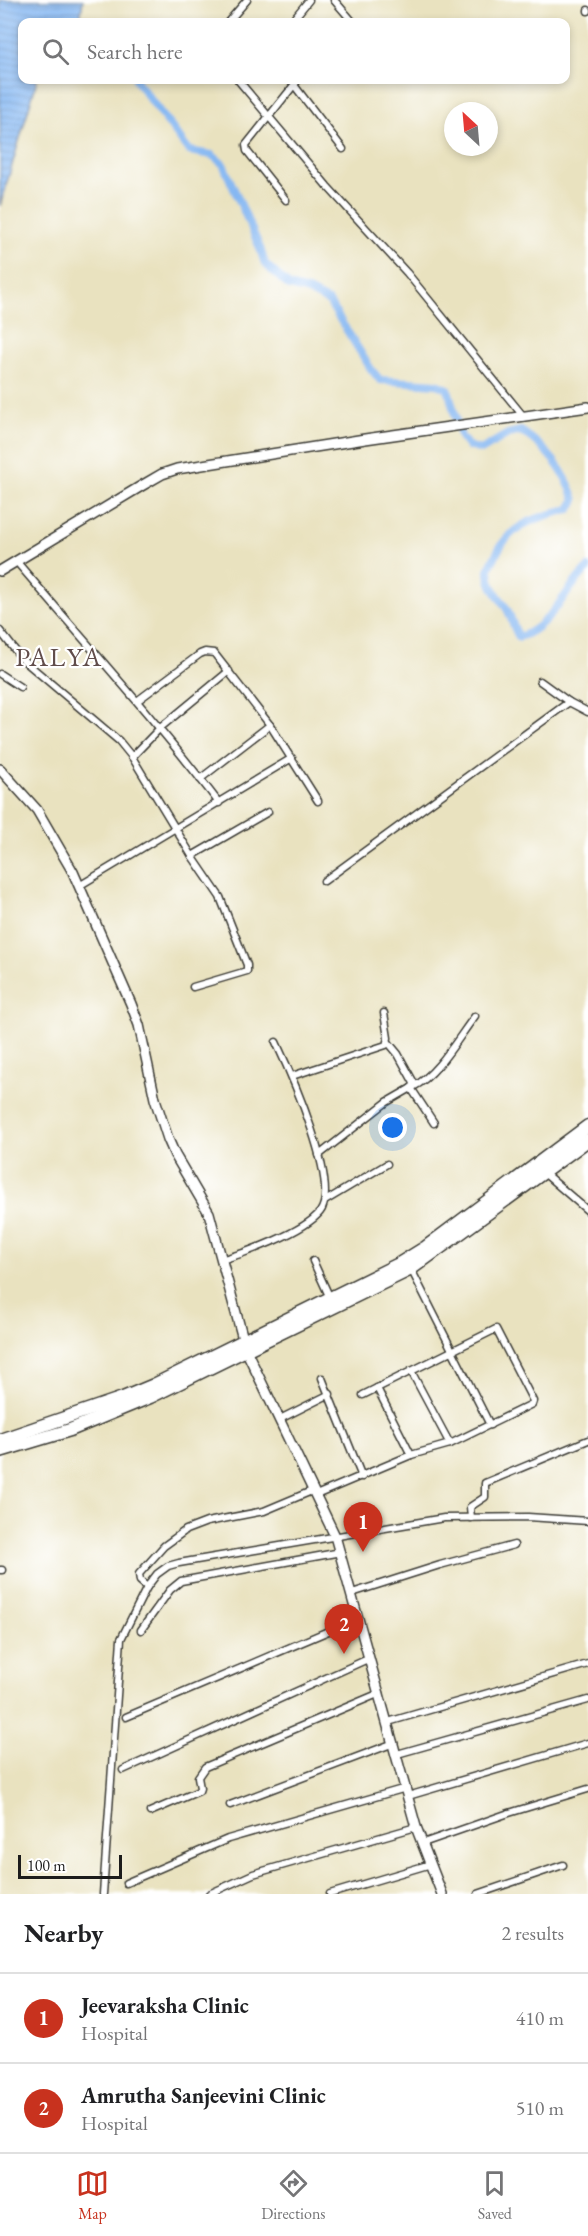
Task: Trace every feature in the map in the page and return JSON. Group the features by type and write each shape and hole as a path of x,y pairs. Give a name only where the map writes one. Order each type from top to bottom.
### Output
{"highway":[{"path":"1,1445 70,1430 133,1404 245,1346 330,1298 397,1265 426,1247 588,1126"},
{"path":"245,1346 411,1269 588,1140"}],"street":[{"path":"231,18 247,0"},
{"path":"296,18 309,0"},
{"path":"334,0 350,18"},
{"path":"243,84 327,186 407,273 524,418"},
{"path":"286,200 246,147 294,84"},
{"path":"297,84 343,148"},
{"path":"0,571 162,474 303,449 588,407"},
{"path":"16,561 98,659 138,701 219,803"},
{"path":"0,632 22,659 112,734 132,757 192,856 220,897 247,965 247,971 193,987"},
{"path":"138,701 205,652 214,653 270,725 318,801"},
{"path":"132,757 160,728 229,671"},
{"path":"0,683 2,676 20,687"},
{"path":"540,681 569,702 588,712"},
{"path":"324,881 569,702"},
{"path":"200,779 270,725"},
{"path":"80,886 292,759"},
{"path":"0,769 38,810 80,886 139,1025 155,1100 175,1155 209,1213 245,1346 338,1543 416,1827 442,1894"},
{"path":"192,856 268,812"},
{"path":"384,1013 388,1042 398,1054 414,1083 412,1088 434,1123"},
{"path":"319,1155 387,1102 425,1079 475,1016"},
{"path":"221,1260 253,1251 307,1222 319,1214 325,1201 314,1133 276,1042"},
{"path":"292,1076 381,1048 388,1042"},
{"path":"325,1201 387,1164"},
{"path":"543,1173 588,1211"},
{"path":"312,1261 330,1298"},
{"path":"411,1269 490,1425"},
{"path":"147,1587 140,1581 140,1574 164,1546 186,1530 207,1522 264,1511 362,1477 411,1455 450,1444 532,1404 533,1401 497,1329 363,1395"},
{"path":"411,1371 450,1444"},
{"path":"322,1378 362,1477"},
{"path":"377,1388 411,1455"},
{"path":"280,1419 330,1394"},
{"path":"471,1518 470,1507 485,1497 486,1482 588,1440"},
{"path":"141,1630 170,1590 181,1581 444,1518 528,1516 588,1521"},
{"path":"102,1894 121,1639 147,1587 157,1574 168,1566 179,1563 338,1543"},
{"path":"352,1593 440,1565 514,1545"},
{"path":"126,1717 359,1617"},
{"path":"123,1770 370,1658"},
{"path":"388,1722 588,1664"},
{"path":"150,1812 199,1791 201,1788 198,1777 205,1767 380,1693"},
{"path":"397,1755 588,1701"},
{"path":"230,1805 394,1743"},
{"path":"126,1883 228,1839 588,1743"},
{"path":"423,1843 588,1789"},
{"path":"208,1894 253,1874 416,1827"},
{"path":"330,1894 430,1864"},
{"path":"478,1894 563,1865"}],"water":[{"path":"0,0 83,0 80,18 18,18 18,84 36,84 0,206"}],"waterway":[{"path":"139,84 189,151 212,155 223,164 265,264 289,286 308,291 329,302 380,380 437,384 448,389 461,437 468,446 481,450 508,434 521,431 547,452 560,469 575,500 570,509 536,519 516,529 501,546 489,569 493,587 508,611 519,637 540,625 588,568"}],"place":[{"name":"Jeevaraksha Clinic","path":"363,1552"},
{"name":"Amrutha Sanjeevini Clinic","path":"344,1654"}],"district":[{"name":"PALYA","path":"59,657"}]}
